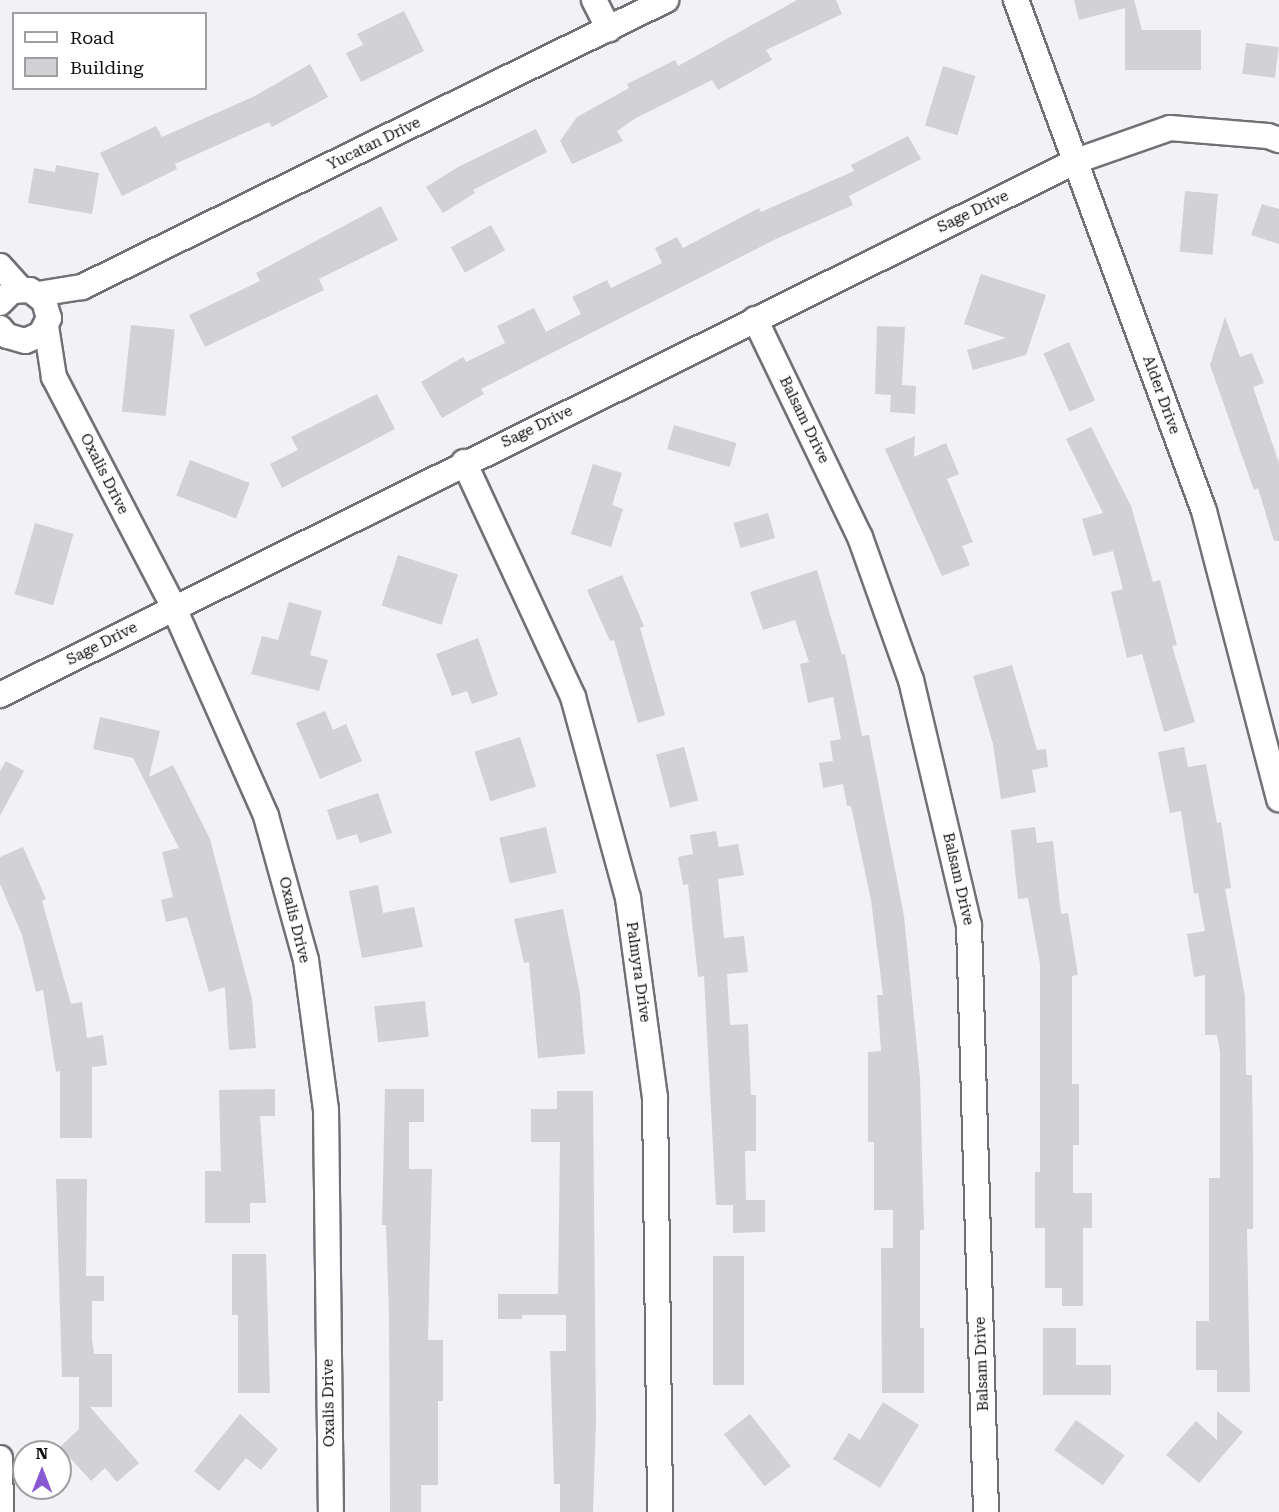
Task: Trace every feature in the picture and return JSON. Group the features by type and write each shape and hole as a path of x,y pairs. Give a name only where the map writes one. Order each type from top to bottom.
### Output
{"street":[{"path":"594,0 609,29"},
{"name":"Yucatan Drive","path":"6,336 34,339 82,287 666,0"},
{"name":"Alder Drive","path":"1016,0 1204,511 1279,799"},
{"name":"Sage Drive","path":"0,695 464,462 1076,161 1170,128 1268,136 1279,140"},
{"path":"0,266 29,291 0,303"},
{"name":"Yucatan Drive","path":"29,291 82,287"},
{"name":"Oxalis Drive","path":"29,291 48,309 54,377 174,608 266,816 306,960 326,1109 331,1512"},
{"name":"Balsam Drive","path":"755,319 860,537 911,680 969,925 986,1512"},
{"name":"Oxalis Drive","path":"6,336 54,377"},
{"name":"Palmyra Drive","path":"464,462 573,697 628,898 654,1097 660,1512"},
{"path":"0,1458 1,1512"}],"building":[{"path":"797,0 836,0 842,14 766,50 772,60 718,90 712,80 636,118 617,131 623,141 572,164 560,141 577,117 629,88 627,84 675,60 678,66"},
{"path":"1074,0 1134,0 1142,30 1201,30 1201,70 1125,70 1125,8 1079,20"},
{"path":"404,11 424,51 361,82 346,53 363,45 357,34"},
{"path":"1246,43 1279,47 1275,78 1242,74"},
{"path":"310,64 328,97 272,127 269,122 175,164 177,169 122,196 100,153 156,126 162,137 255,96"},
{"path":"943,66 976,76 957,135 925,125"},
{"path":"536,129 547,152 473,190 475,193 443,213 426,187 458,167"},
{"path":"908,136 921,159 849,196 853,205 776,239 481,389 484,394 442,418 421,382 463,357 466,362 505,343 497,326 534,308 546,332 581,314 572,297 607,280 611,288 662,263 655,248 677,237 683,248 759,208 761,212 854,171 851,165"},
{"path":"56,165 99,173 92,214 28,203 34,168 55,172"},
{"path":"1185,191 1218,194 1213,255 1180,252"},
{"path":"1262,204 1279,209 1279,244 1251,235"},
{"path":"381,206 398,240 319,279 324,290 205,347 189,315 260,281 256,273"},
{"path":"491,225 505,250 465,273 451,247"},
{"path":"981,274 1046,295 1026,355 973,370 967,350 1006,338 964,324"},
{"path":"1225,317 1240,357 1252,353 1264,383 1253,387 1279,463 1279,541 1274,541 1258,488 1254,490 1210,365"},
{"path":"131,325 175,330 166,416 122,412"},
{"path":"877,326 905,327 902,385 916,386 915,414 890,412 891,395 875,394"},
{"path":"1069,342 1095,400 1069,412 1043,353"},
{"path":"377,394 395,429 282,488 270,464 298,450 291,437"},
{"path":"674,425 736,443 730,467 667,449"},
{"path":"1091,427 1131,506 1153,582 1160,580 1177,645 1172,646 1195,722 1164,732 1142,654 1127,658 1111,592 1123,589 1113,551 1093,556 1082,519 1103,513 1066,439"},
{"path":"915,436 914,457 946,443 959,474 947,479 973,542 962,546 970,565 942,576 885,449"},
{"path":"190,460 250,483 236,518 176,495"},
{"path":"593,464 622,473 612,505 623,509 611,547 571,534"},
{"path":"768,513 775,538 741,548 733,523"},
{"path":"35,523 73,534 53,605 15,594"},
{"path":"398,555 458,574 442,625 382,605"},
{"path":"817,570 842,655 845,654 862,736 869,735 904,916 920,1078 924,1230 920,1230 920,1328 924,1328 924,1393 882,1393 881,1248 893,1248 893,1210 874,1210 874,1142 868,1142 868,1052 881,1051 877,995 883,995 871,900 851,806 847,806 843,784 823,788 819,763 833,761 830,741 841,739 833,697 808,703 800,664 809,662 795,620 763,630 750,592"},
{"path":"622,575 644,626 640,628 665,715 638,723 614,640 610,641 587,590"},
{"path":"289,602 322,611 310,655 328,660 319,691 251,674 262,636 278,640"},
{"path":"478,638 498,695 472,704 467,691 452,696 436,654"},
{"path":"1012,665 1037,750 1046,749 1048,767 1032,770 1036,792 1001,799 993,744 973,676"},
{"path":"325,711 333,730 346,724 362,761 320,779 296,723"},
{"path":"100,717 160,731 149,777 173,765 210,839 252,999 256,1048 229,1050 225,987 209,992 187,917 166,922 161,900 173,897 162,852 179,848 133,758 93,749"},
{"path":"520,737 536,786 490,801 474,752"},
{"path":"684,747 698,800 670,808 656,755"},
{"path":"1184,747 1188,767 1206,764 1217,823 1221,822 1231,888 1225,889 1245,996 1246,1075 1252,1075 1253,1229 1247,1229 1250,1392 1217,1392 1217,1370 1196,1370 1196,1321 1209,1321 1209,1178 1220,1178 1220,1052 1217,1035 1205,1035 1205,975 1194,977 1187,934 1205,931 1198,893 1194,894 1181,811 1170,813 1158,752"},
{"path":"6,761 24,771 0,816 0,771"},
{"path":"378,793 392,833 360,843 357,834 337,840 327,810"},
{"path":"546,827 557,873 510,884 499,838"},
{"path":"1035,827 1037,843 1053,841 1061,914 1068,913 1078,975 1072,976 1072,1084 1079,1084 1079,1145 1073,1145 1073,1193 1092,1193 1092,1228 1083,1228 1083,1306 1062,1306 1062,1288 1045,1288 1045,1228 1035,1228 1035,1172 1040,1172 1040,964 1028,898 1018,899 1011,830"},
{"path":"716,831 719,847 738,844 744,875 718,879 724,938 744,936 748,972 727,974 730,1025 748,1024 751,1095 756,1095 756,1151 745,1151 746,1200 765,1200 765,1232 733,1233 733,1205 716,1205 704,976 698,977 688,884 683,885 678,857 693,854 690,835"},
{"path":"23,847 46,899 42,901 71,1004 82,1002 87,1038 103,1035 107,1065 92,1067 92,1138 60,1138 60,1071 56,1072 43,990 36,992 22,935 0,884 0,857"},
{"path":"378,885 383,913 414,907 423,947 362,958 349,891"},
{"path":"563,909 580,994 585,1054 538,1058 529,962 524,963 514,919"},
{"path":"425,1001 429,1037 378,1042 374,1006"},
{"path":"275,1089 275,1116 260,1116 266,1203 250,1203 250,1223 205,1223 205,1171 221,1171 219,1090"},
{"path":"385,1089 424,1089 424,1122 409,1122 409,1169 432,1169 428,1340 443,1340 443,1401 438,1401 438,1485 421,1485 421,1512 390,1512 389,1315 386,1225 382,1225"},
{"path":"557,1091 593,1091 596,1420 593,1512 560,1512 560,1484 554,1484 550,1351 566,1351 566,1315 522,1315 522,1319 498,1319 498,1294 558,1294 560,1142 531,1142 531,1109 557,1109"},
{"path":"56,1179 87,1179 86,1276 104,1276 104,1301 92,1301 94,1354 112,1354 112,1407 90,1407 139,1463 117,1482 105,1468 91,1481 72,1460 72,1440 67,1440 79,1429 79,1377 62,1377"},
{"path":"232,1254 266,1254 270,1393 238,1393 238,1315 232,1315"},
{"path":"713,1256 744,1256 744,1385 713,1385"},
{"path":"1043,1328 1076,1328 1076,1365 1111,1365 1111,1395 1043,1395"},
{"path":"883,1402 919,1425 880,1488 833,1459 849,1433 860,1440"},
{"path":"1217,1411 1243,1432 1199,1483 1166,1455 1196,1421 1217,1440"},
{"path":"240,1414 278,1449 261,1470 246,1458 219,1491 194,1471"},
{"path":"750,1414 791,1466 765,1486 724,1434"},
{"path":"1076,1420 1125,1455 1103,1485 1054,1450"}]}
